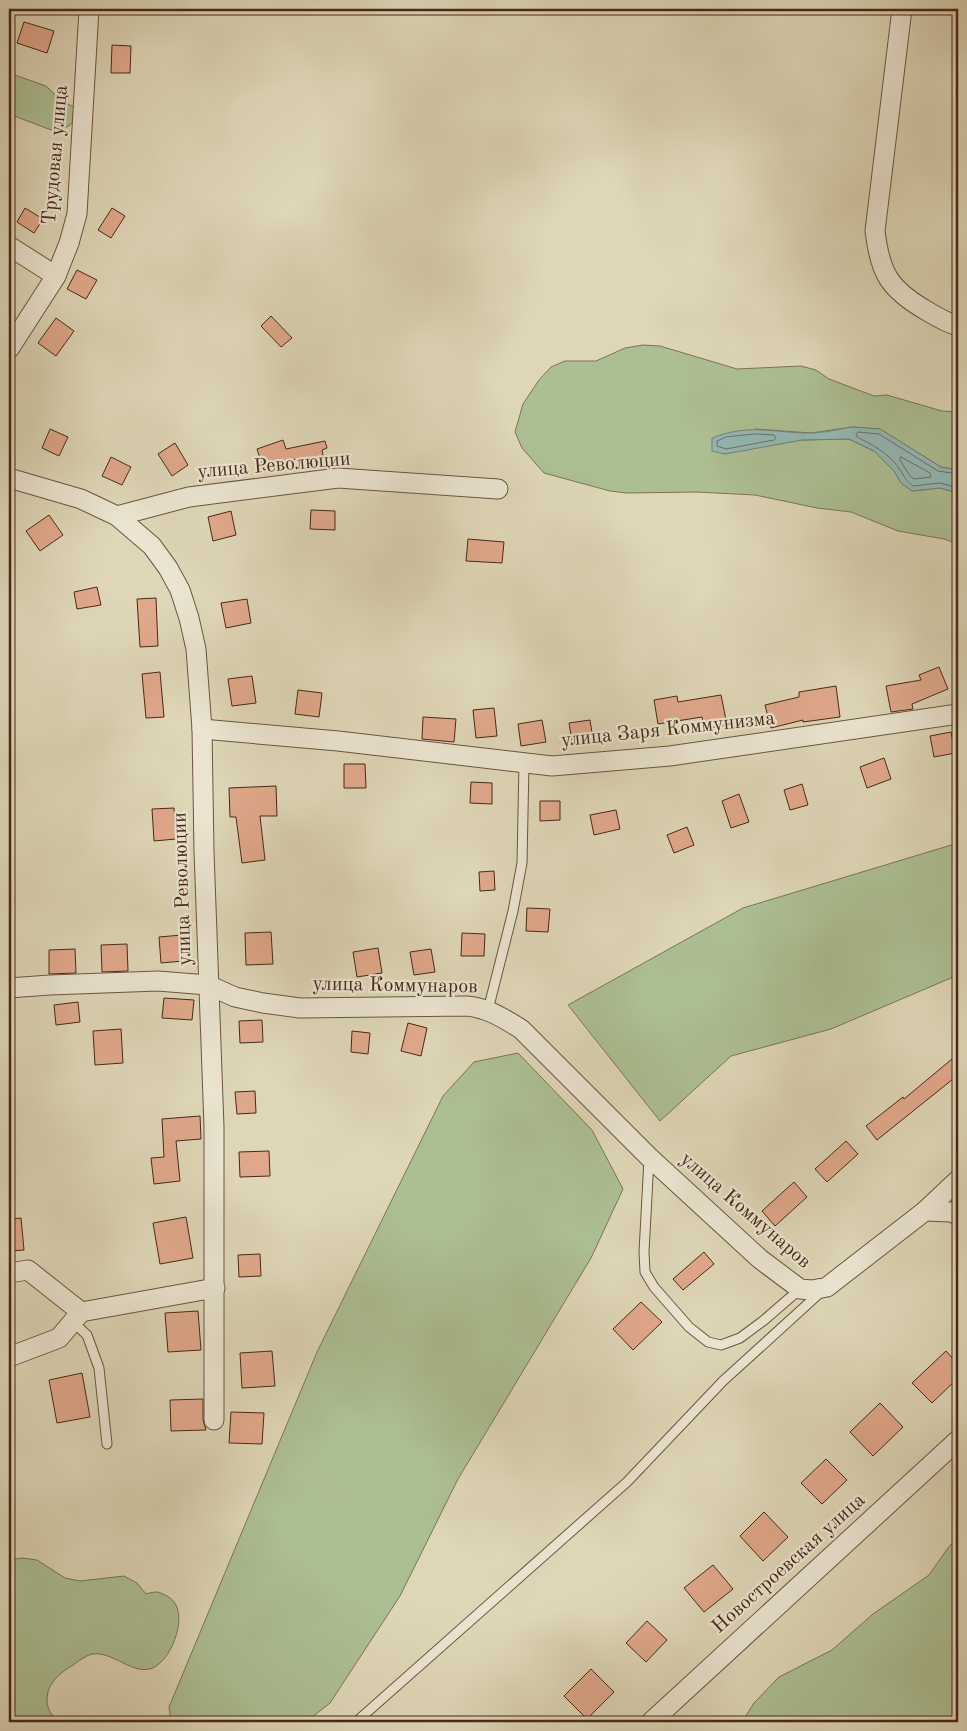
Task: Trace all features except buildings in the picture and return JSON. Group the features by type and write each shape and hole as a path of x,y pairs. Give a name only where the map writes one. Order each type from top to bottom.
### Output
{"street":[{"name":"Трудовая улица","path":"9,349 56,276 69,243 77,214 89,9"},
{"path":"902,9 875,230 878,254 885,274 894,287 909,301 958,326"},
{"path":"9,246 56,276"},
{"name":"улица Революции","path":"9,478 81,499 117,516 152,546 168,568 180,590 196,649 202,729 208,985 214,1127 214,1420"},
{"name":"улица Революции","path":"117,516 189,496 338,478 498,489"},
{"name":"улица Заря Коммунизма","path":"202,729 338,741 552,766 670,756 958,714"},
{"name":"улица Коммунаров","path":"9,988 158,981 208,985 235,997 300,1008 480,1007 497,1014 521,1029 649,1156 760,1259 800,1289 812,1290 827,1287"},
{"path":"827,1287 924,1211 958,1180"},
{"path":"924,1211 951,1212 958,1215"},
{"path":"9,1272 28,1270 77,1317"},
{"path":"9,1357 59,1338 77,1317 215,1288"},
{"name":"Новостроевская улица","path":"651,1722 958,1440"}],"lane":[{"path":"488,1010 513,911 522,863 524,763"},
{"path":"649,1156 644,1252 645,1272 654,1287 689,1327 708,1342 721,1345 740,1338 800,1289"},
{"path":"356,1722 627,1482 723,1381 827,1287"},
{"path":"77,1317 99,1368 107,1444"}],"green space":[{"path":"9,73 46,86 63,102 77,108 74,121 69,126 54,131 9,114"},
{"path":"643,345 660,346 737,369 801,366 816,370 829,379 874,396 887,395 942,411 958,412 958,470 941,467 880,429 852,427 811,433 755,429 802,440 849,439 874,451 894,471 901,483 912,491 940,488 958,493 958,544 944,539 898,531 851,512 817,508 755,495 696,492 627,493 610,491 544,473 522,448 515,432 523,404 539,380 551,367 565,361 596,361 625,348"},
{"path":"958,843 958,975 831,1029 731,1056 660,1121 568,1005 743,908"},
{"path":"518,1053 592,1130 623,1189 591,1258 458,1479 400,1596 330,1703 306,1722 171,1722 169,1707 317,1352 443,1096 474,1062"},
{"path":"958,1537 958,1722 742,1722 754,1703 779,1677 832,1650 873,1614 929,1575"},
{"path":"22,1558 37,1560 65,1578 80,1581 124,1576 137,1583 146,1594 159,1592 167,1596 174,1602 178,1610 179,1619 175,1639 166,1657 152,1668 144,1670 102,1654 90,1655 61,1673 49,1689 47,1704 50,1712 58,1722 9,1722 9,1560"}],"water":[{"path":"852,427 880,429 941,467 958,470 958,493 940,488 912,491 901,483 894,471 874,451 849,439 802,440 725,454 712,451 712,438 726,433 761,430 815,433"}]}
